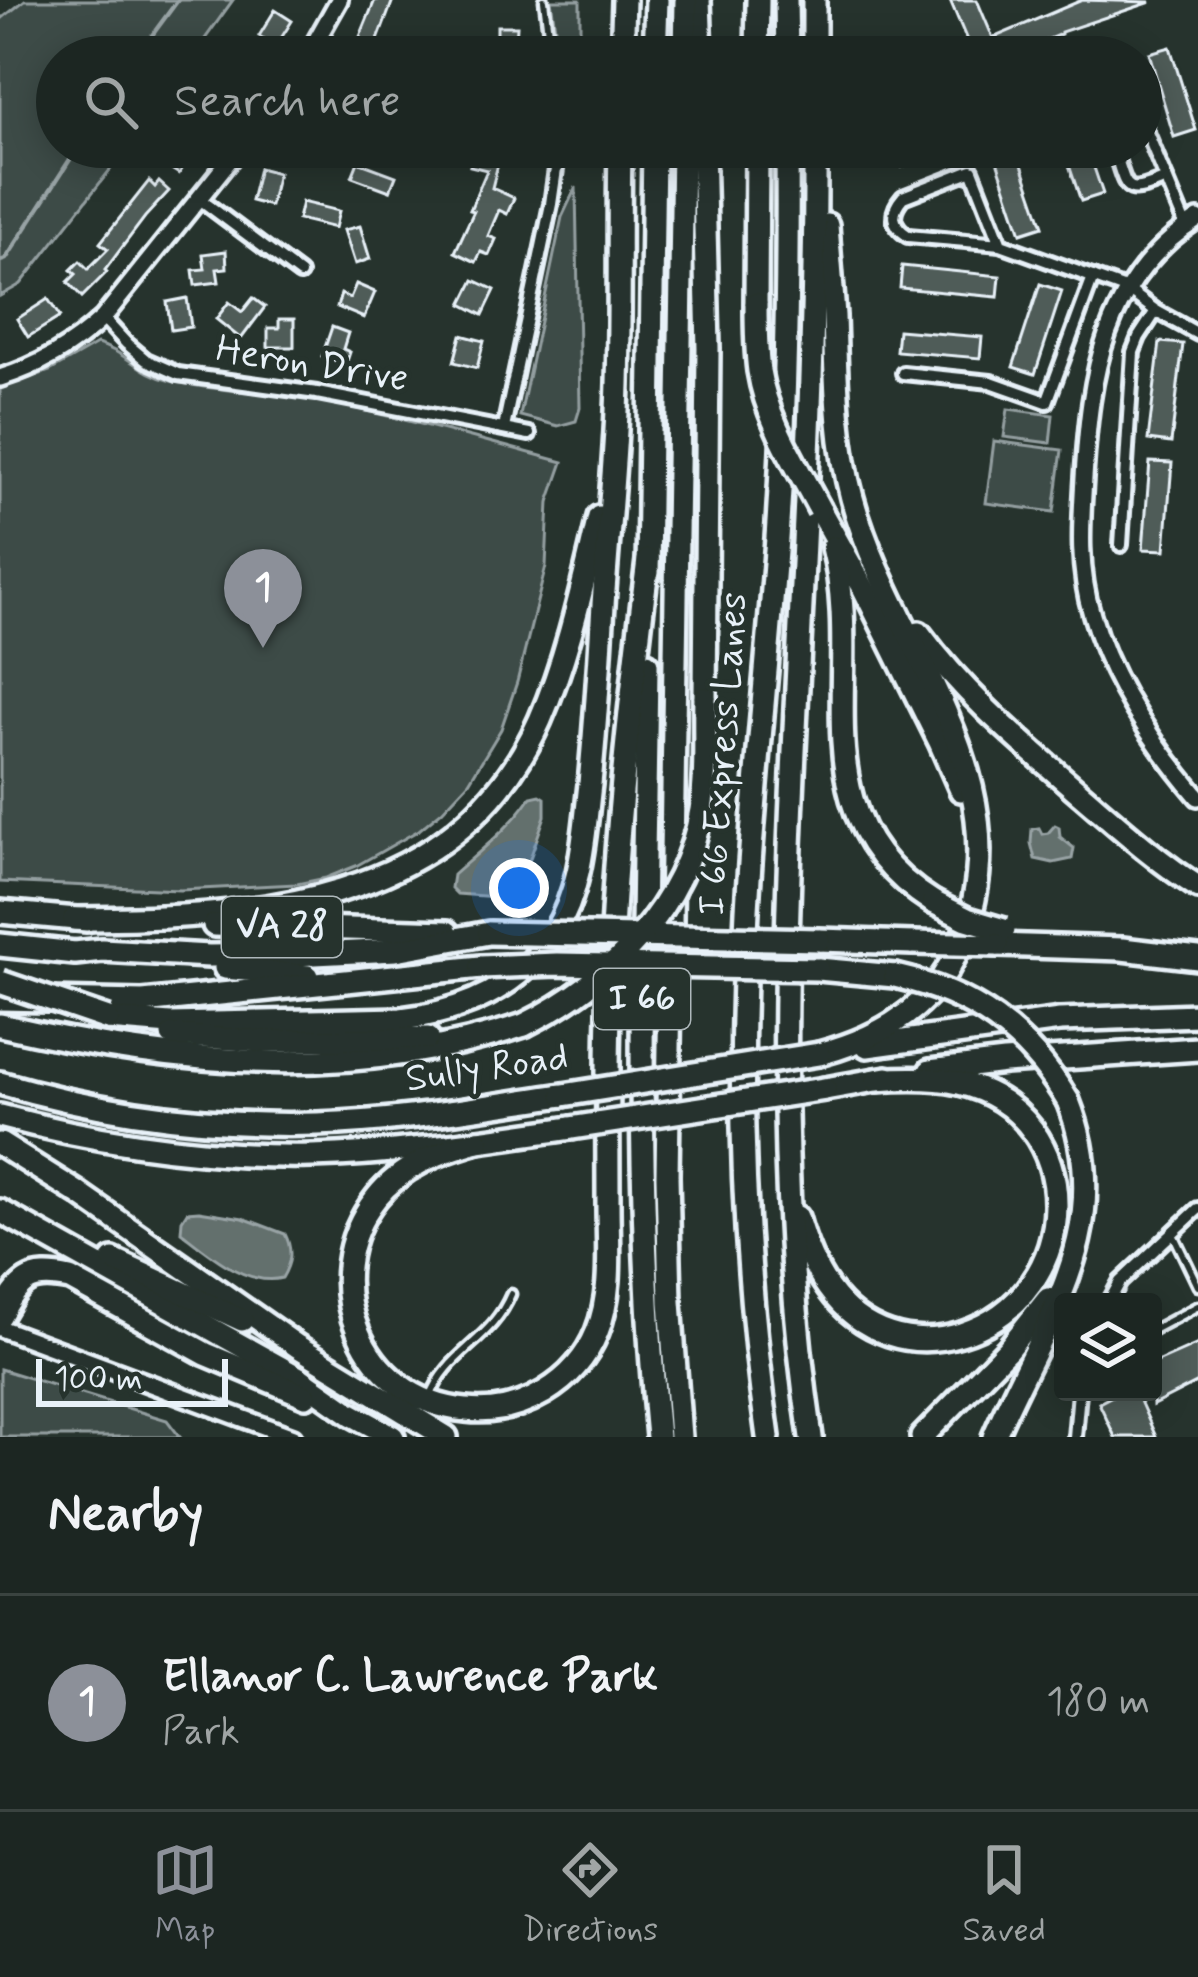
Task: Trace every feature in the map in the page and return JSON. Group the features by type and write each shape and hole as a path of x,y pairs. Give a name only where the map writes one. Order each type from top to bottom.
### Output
{"highway":[{"path":"623,36 624,0"},
{"path":"656,36 657,0"},
{"path":"673,36 674,0"},
{"path":"685,36 686,0"},
{"path":"699,0 700,36"},
{"path":"758,0 758,36"},
{"path":"786,0 787,36"},
{"path":"814,0 814,36"},
{"path":"173,1029 400,1019 472,1003 502,986 537,956 570,902 583,843 598,696 617,386 620,168"},
{"name":"I 66","path":"653,168 642,1126 645,1258 658,1437"},
{"path":"671,168 667,449 677,586"},
{"name":"I 66 Express Lanes","path":"680,1437 667,1193 683,168"},
{"path":"0,1025 134,1052 268,1063 385,1057 451,1046 524,1025 567,1003 602,976 648,926 693,844 704,782 709,348 704,168"},
{"path":"757,168 757,351 764,391 777,428 843,563 931,723 960,788 971,846 970,916"},
{"name":"I 66 Express Lanes","path":"768,1437 746,1213 743,1023 748,891 779,502 787,168"},
{"path":"811,1437 786,1166 785,993 817,168"},
{"path":"819,1054 878,1034 928,996 956,955 970,916 979,856 969,775 952,723 883,578 852,500 841,440 820,168"},
{"path":"74,919 212,914 339,893 419,856 478,810 517,762 550,695 600,514 617,386"},
{"path":"478,1141 433,1156 394,1179 366,1212 351,1251 348,1293 358,1334 390,1378 429,1402 476,1411 517,1405 552,1388 578,1365 603,1316 608,1272 609,1014 617,833 648,560"},
{"path":"843,563 842,750 848,790 861,826 905,884 1001,938"},
{"path":"883,578 935,654 971,694 1115,824 1198,886"},
{"name":"VA 28","path":"0,912 340,930 913,943 1001,938 1198,958"},
{"path":"75,953 344,953 396,950 489,933"},
{"path":"0,945 307,976 380,976"},
{"path":"0,999 163,1000 380,976 597,964 818,969 895,976 964,999 1001,1022 1034,1052 1068,1100 1087,1174 1080,1240 994,1437"},
{"path":"0,982 108,1019 261,1041 416,1039 524,1025"},
{"name":"Sully Road","path":"0,1083 127,1112 194,1120 266,1124 376,1120 1060,1020 1198,1016"},
{"path":"0,1116 110,1141 233,1154 344,1155 571,1128 1004,1062 1198,1049"},
{"path":"786,1166 812,1263 848,1311 876,1329 914,1340 945,1338 989,1322 1025,1292 1043,1265 1057,1208 1050,1161 1035,1133 1017,1112 980,1089 935,1079 877,1080"},
{"path":"0,1144 297,1346 446,1437"},
{"path":"0,1209 297,1346"},
{"path":"0,1209 301,1379 351,1414"},
{"path":"922,1437 1038,1313 1080,1240"},
{"path":"0,1316 25,1280 50,1275 70,1279 206,1354 351,1414 393,1437"}],"street":[{"path":"319,36 339,0"},
{"path":"0,378 48,359 103,318 225,168"},
{"path":"504,428 556,168"},
{"path":"1120,168 1132,190 1166,179"},
{"path":"1161,168 1192,223 1153,258 1128,290 1101,347 1091,386 1080,536 1082,569 1100,640 1156,744 1198,797"},
{"path":"1001,244 972,170 903,197 895,206 897,229 908,236 1001,244 1128,290 1198,334"},
{"path":"201,200 300,274"},
{"path":"903,374 991,382 1047,402 1093,277"},
{"path":"1121,545 1133,352 1156,311"},
{"name":"Heron Drive","path":"103,318 146,360 178,374 272,385 529,434"},
{"path":"1113,1293 1198,1209"},
{"path":"0,1328 293,1437"},
{"path":"1075,1437 1078,1401"}],"lane":[{"path":"544,0 548,36"},
{"path":"1173,1234 1198,1286"},
{"path":"429,1402 444,1370 491,1327 511,1294"},
{"path":"1162,1325 1198,1306"}],"shaded area":[{"path":"25,0 233,0 207,36 36,36 36,168 112,168 21,284 0,296 0,20"},
{"path":"551,0 580,0 580,36 556,36"},
{"path":"576,187 580,408 576,421 558,426 520,416 562,217"},
{"path":"97,344 171,381 350,407 563,462 549,502 546,566 501,729 469,782 419,830 356,866 297,884 180,890 0,882 0,388 50,371"},
{"path":"1008,409 1053,415 1050,443 1004,437"},
{"path":"994,441 1062,450 1054,512 986,503"},
{"path":"531,797 545,798 545,816 517,895 457,894 451,888 453,875"},
{"path":"1055,825 1060,837 1074,848 1072,859 1053,863 1035,859 1032,829 1048,833"},
{"path":"187,1212 243,1218 285,1234 290,1256 282,1278 241,1273 181,1232"},
{"path":"0,1369 167,1420 180,1437 0,1437"}],"building":[{"path":"375,0 393,0 380,36 360,36"},
{"path":"950,0 977,0 992,36 965,36"},
{"path":"1082,0 1151,2 1061,32 998,36"},
{"path":"275,10 292,21 282,36 259,36"},
{"path":"497,26 517,26 516,36 497,36"},
{"path":"1170,47 1196,130 1174,137 1162,97 1162,49"},
{"path":"259,168 278,173 270,206 251,201"},
{"path":"356,168 374,168 396,176 390,191 352,177"},
{"path":"478,168 497,168 492,188 514,198 507,214 499,210 488,236 496,239 489,255 481,252 476,262 455,252 487,170"},
{"path":"999,168 1023,168 1043,226 1021,233"},
{"path":"1070,168 1094,168 1103,194 1081,201"},
{"path":"149,181 169,191 82,297 68,282 76,274 71,270 80,261 88,269 108,249 100,243"},
{"path":"302,202 339,211 335,228 298,219"},
{"path":"360,226 370,259 355,264 344,230"},
{"path":"226,251 227,268 217,269 219,282 195,285 193,270 205,269 203,254"},
{"path":"902,266 1000,276 998,297 900,288"},
{"path":"474,280 495,290 483,315 462,304"},
{"path":"356,284 375,292 364,318 337,307 341,294 350,298"},
{"path":"1040,284 1062,291 1035,374 1013,367"},
{"path":"187,298 191,327 171,330 167,302"},
{"path":"253,298 265,307 241,339 216,319 229,302 242,312"},
{"path":"48,299 60,317 28,337 17,319"},
{"path":"279,319 294,319 294,347 268,347 268,328 279,328"},
{"path":"332,327 348,333 343,349 350,352 346,364 322,356"},
{"path":"898,330 982,337 980,358 896,351"},
{"path":"461,335 484,341 477,368 454,362"},
{"path":"1160,342 1183,344 1171,443 1148,440"},
{"path":"1150,462 1172,463 1165,550 1143,549"},
{"path":"1198,1344 1198,1382 1162,1400 1162,1360"},
{"path":"1140,1401 1156,1437 1115,1437 1099,1403"}],"waterway":[{"path":"151,36 178,0"},
{"path":"0,261 6,259 64,168"}],"place":[{"name":"Ellanor C. Lawrence Park","path":"263,648"}]}
